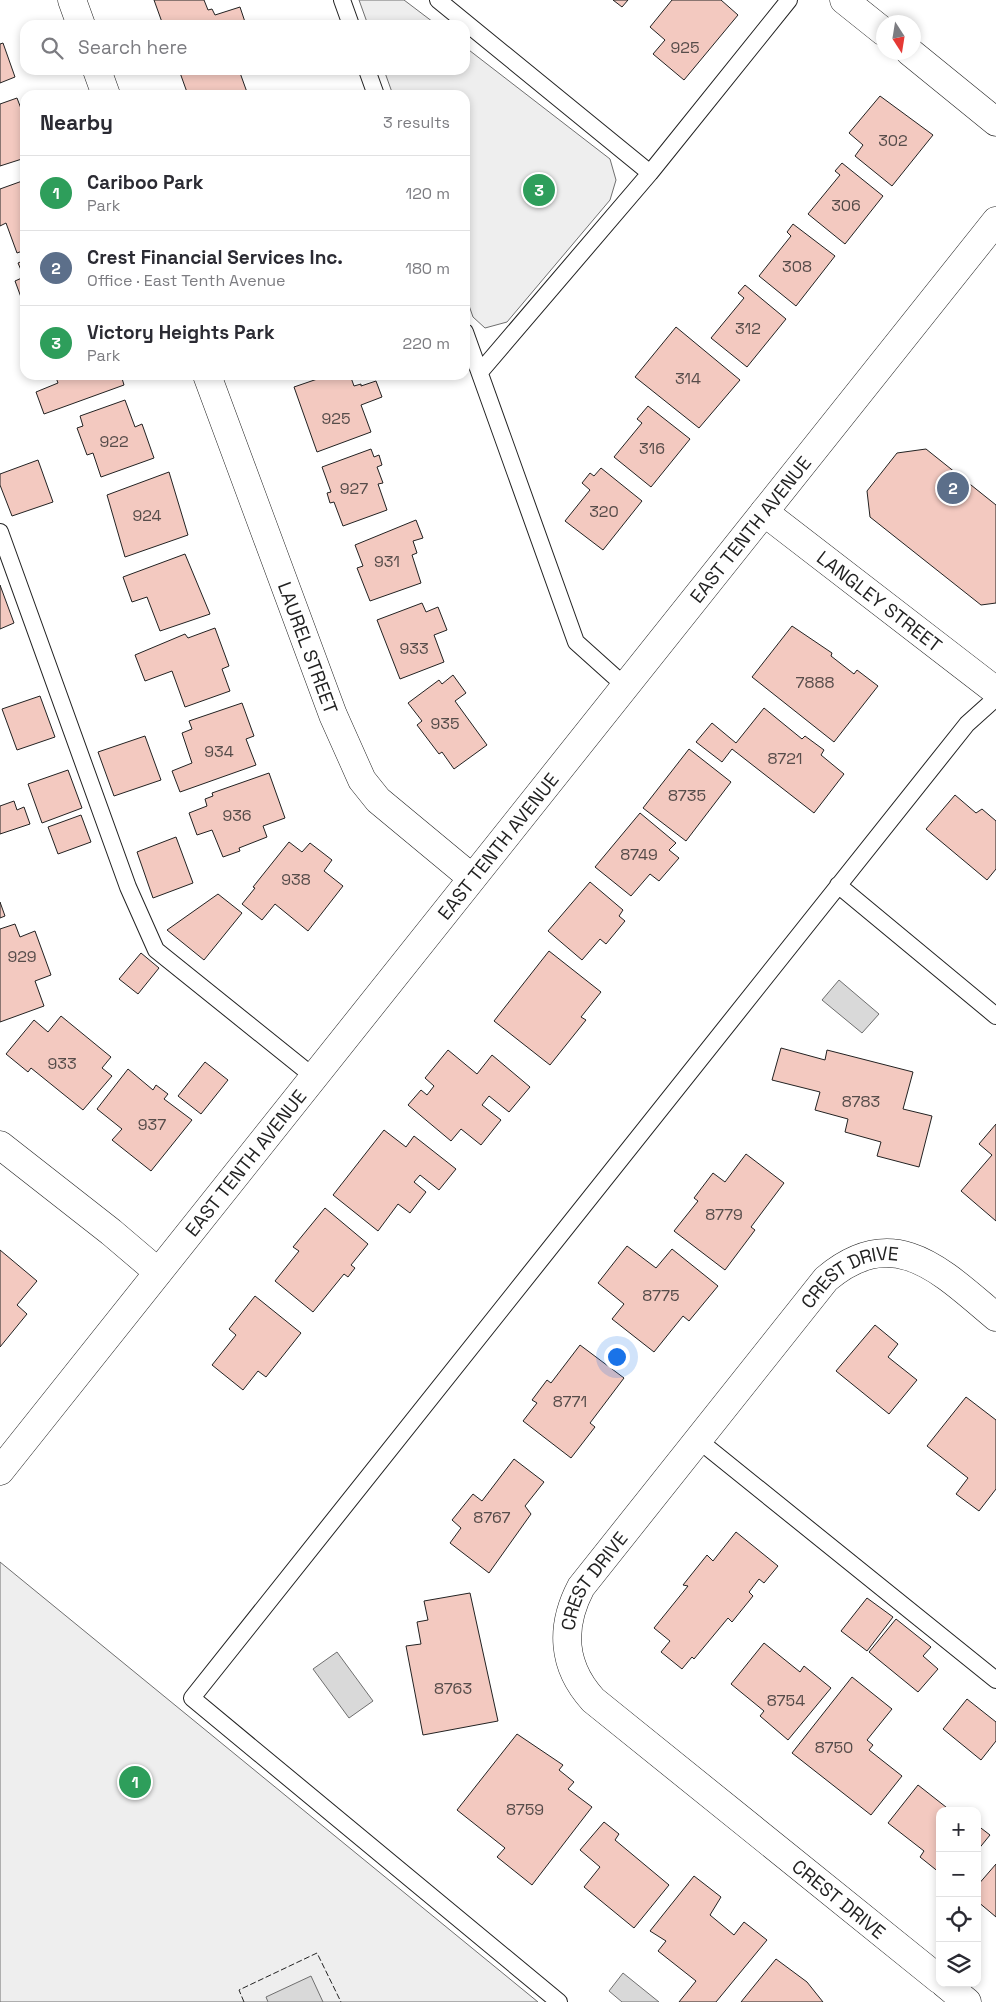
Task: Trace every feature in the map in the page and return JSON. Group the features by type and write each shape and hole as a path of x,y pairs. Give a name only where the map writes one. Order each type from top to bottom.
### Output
{"street":[{"path":"72,0 79,20"},
{"path":"844,0 876,26"},
{"path":"920,60 996,122"},
{"path":"99,75 104,90"},
{"name":"EAST TENTH AVENUE","path":"1,1469 996,220"},
{"name":"LAUREL STREET","path":"209,380 330,706 362,780 378,800 472,878"},
{"name":"LANGLEY STREET","path":"764,512 996,691"},
{"path":"0,1144 158,1272"},
{"name":"CREST DRIVE","path":"936,1977 606,1711 584,1690 569,1658 567,1635 569,1613 581,1587 697,1439 826,1279 844,1265 860,1258 892,1254 908,1256 927,1263 996,1317"},
{"path":"949,1987 967,2002"}],"lane":[{"path":"342,0 349,20"},
{"path":"438,0 463,20"},
{"path":"480,372 650,173 789,0"},
{"path":"470,26 650,173"},
{"path":"369,75 374,90"},
{"path":"470,345 576,642 625,686"},
{"path":"0,532 128,887 156,950 314,1077"},
{"path":"559,2002 192,1698 967,724 996,698"},
{"path":"838,885 996,1016"},
{"path":"697,1439 996,1680"}],"shaded area":[{"path":"359,0 404,0 430,20 366,20"},
{"path":"470,51 610,159 616,180 610,200 507,322 485,328 473,317 470,308 470,90 391,90 386,75 470,75"},
{"path":"839,980 879,1014 862,1033 822,1000"},
{"path":"0,1562 538,2002 0,2002"},
{"path":"337,1652 373,1701 349,1718 313,1669"},
{"path":"623,1973 659,2002 622,2002 609,1991"},
{"path":"311,1976 323,2002 268,2002 266,1997"}],"building":[{"path":"154,0 204,0 208,10 212,9 215,15 240,7 244,20 161,20"},
{"path":"613,0 628,0 622,7"},
{"path":"672,0 721,0 738,15 684,80 653,54 665,40 650,27"},
{"path":"3,43 15,77 0,83 0,44"},
{"path":"181,75 241,75 246,90 186,90"},
{"path":"880,96 933,135 892,186 855,156 863,145 849,133"},
{"path":"17,98 20,106 20,160 0,166 0,104"},
{"path":"842,163 883,196 845,244 808,214 840,175 835,171"},
{"path":"20,182 20,252 17,253 6,223 0,226 0,189"},
{"path":"793,224 835,256 796,306 759,276 791,236 787,232"},
{"path":"20,279 20,294 15,281"},
{"path":"745,285 786,319 747,367 711,338 744,298 738,293"},
{"path":"676,327 740,380 699,428 635,377"},
{"path":"57,380 122,380 124,385 44,414 36,392 58,383"},
{"path":"314,380 352,380 354,386 361,384 361,386 376,381 382,397 361,405 371,432 317,452 294,387"},
{"path":"125,400 135,427 142,424 154,458 101,477 93,453 87,455 77,428 83,426 80,416"},
{"path":"648,406 690,439 651,487 614,457 642,423 637,419"},
{"path":"371,449 374,457 379,455 382,465 377,467 383,483 378,484 387,510 343,526 334,502 330,503 327,493 331,492 322,467"},
{"path":"926,449 996,505 996,603 981,605 870,517 867,491 897,453"},
{"path":"38,460 53,502 12,516 0,485 0,474"},
{"path":"601,468 642,501 603,550 565,521 590,490 582,483 590,473 594,476"},
{"path":"169,472 188,535 125,557 107,495"},
{"path":"416,520 423,538 413,541 417,553 412,555 421,583 370,601 357,568 363,566 355,545"},
{"path":"185,554 210,614 160,631 147,597 132,602 123,577"},
{"path":"0,585 14,623 0,629"},
{"path":"422,603 426,612 438,607 447,630 434,635 444,662 400,679 377,620"},
{"path":"792,626 832,653 831,656 854,674 857,670 878,686 834,742 752,677"},
{"path":"215,628 229,666 222,669 230,691 185,707 172,671 145,681 135,655 185,634 188,638"},
{"path":"453,675 466,693 455,701 487,745 454,769 442,752 439,754 417,725 422,721 408,703 439,680 442,684"},
{"path":"40,696 55,737 17,750 2,709"},
{"path":"242,703 254,736 246,739 256,765 180,792 172,771 192,763 182,733 192,729 189,721"},
{"path":"764,708 802,739 805,736 824,750 821,755 844,774 814,813 732,749 722,762 696,742 712,723 736,743"},
{"path":"145,736 161,780 114,796 98,752"},
{"path":"689,749 731,782 686,841 643,808"},
{"path":"68,770 82,808 42,823 28,784"},
{"path":"269,773 285,818 263,826 267,837 239,848 240,851 223,857 212,830 197,835 189,813 207,806 205,799 213,796 212,793"},
{"path":"955,795 976,813 982,809 996,821 996,869 987,880 926,829"},
{"path":"14,801 17,810 24,807 30,824 0,834 0,806"},
{"path":"640,813 676,843 669,850 679,858 659,881 650,874 631,896 595,867"},
{"path":"81,815 91,842 58,854 48,827"},
{"path":"176,837 193,883 153,898 137,852"},
{"path":"289,842 302,852 310,843 332,860 324,871 343,886 308,931 275,904 262,920 242,904 255,888 253,887"},
{"path":"590,882 623,910 619,916 625,921 606,944 600,939 582,960 548,931"},
{"path":"218,894 242,913 204,960 167,930"},
{"path":"0,902 5,916 0,918"},
{"path":"15,924 20,937 35,931 51,975 35,981 44,1006 0,1022 0,929"},
{"path":"549,951 601,992 581,1017 586,1020 550,1065 494,1021"},
{"path":"141,953 159,968 138,994 119,979"},
{"path":"61,1016 111,1057 102,1068 112,1076 83,1110 31,1068 28,1072 6,1054 34,1020 48,1032"},
{"path":"781,1048 825,1060 827,1050 913,1072 903,1109 932,1116 919,1167 877,1156 881,1142 845,1132 848,1119 815,1110 820,1092 772,1080"},
{"path":"448,1050 477,1074 492,1055 530,1087 509,1112 489,1096 482,1105 501,1120 481,1145 461,1129 451,1141 408,1105 421,1090 427,1095 434,1086 425,1078"},
{"path":"205,1062 228,1080 201,1114 178,1096"},
{"path":"128,1069 153,1090 156,1085 168,1094 164,1099 192,1120 151,1171 112,1140 122,1129 97,1109"},
{"path":"996,1124 996,1221 961,1191 992,1155 979,1144"},
{"path":"384,1130 406,1147 414,1136 456,1169 439,1190 420,1175 414,1182 426,1192 410,1213 398,1204 378,1231 333,1195"},
{"path":"746,1154 784,1183 751,1227 755,1230 725,1270 674,1231 698,1201 694,1198 713,1173 725,1182"},
{"path":"325,1208 368,1244 351,1265 355,1268 348,1277 344,1274 313,1312 275,1281 299,1251 293,1247"},
{"path":"627,1246 656,1268 672,1249 718,1286 689,1321 683,1316 654,1352 612,1319 624,1304 598,1283"},
{"path":"0,1250 37,1281 17,1305 27,1314 0,1347"},
{"path":"255,1296 301,1333 266,1377 258,1371 243,1390 212,1365 236,1335 229,1329"},
{"path":"875,1325 898,1344 888,1357 917,1380 889,1414 836,1371"},
{"path":"580,1345 624,1378 590,1423 595,1427 571,1458 523,1421 537,1403 532,1400 547,1380 551,1383"},
{"path":"966,1397 996,1420 996,1489 979,1511 956,1494 968,1478 927,1446"},
{"path":"514,1459 544,1482 525,1506 531,1514 489,1573 450,1543 461,1528 452,1520 473,1494 482,1501"},
{"path":"736,1532 778,1566 764,1583 759,1579 749,1592 753,1596 732,1622 728,1618 694,1659 692,1657 682,1669 661,1652 670,1641 654,1628 688,1586 683,1585 707,1555 713,1561"},
{"path":"470,1593 498,1721 423,1735 406,1646 421,1644 417,1622 428,1620 424,1601"},
{"path":"867,1598 893,1617 867,1651 841,1631"},
{"path":"896,1619 931,1647 923,1656 938,1669 918,1692 869,1652"},
{"path":"764,1643 800,1672 804,1666 831,1688 788,1740 760,1716 764,1711 731,1684"},
{"path":"852,1677 892,1709 867,1740 873,1745 869,1750 902,1776 871,1815 792,1753"},
{"path":"967,1699 996,1722 996,1741 981,1760 943,1729"},
{"path":"517,1734 563,1765 559,1770 574,1782 568,1789 592,1807 532,1885 497,1857 505,1848 457,1810"},
{"path":"918,1785 946,1807 936,1807 936,1870 920,1857 924,1851 888,1823"},
{"path":"604,1822 619,1834 615,1840 669,1885 634,1928 584,1887 600,1867 580,1850"},
{"path":"981,1828 990,1835 981,1846"},
{"path":"996,1864 996,1917 981,1904 981,1881"},
{"path":"694,1876 721,1897 710,1915 734,1935 744,1922 767,1940 716,2002 679,2002 696,1981 658,1951 666,1941 650,1931"},
{"path":"776,1959 807,1982 823,2002 741,2002"}],"fence":[{"path":"244,2002 239,1990 317,1953 341,2002"}],"place":[{"name":"Victory Heights Park","path":"539,190"},
{"name":"Crest Financial Services Inc.","path":"953,488"},
{"name":"Cariboo Park","path":"135,1782"}]}
